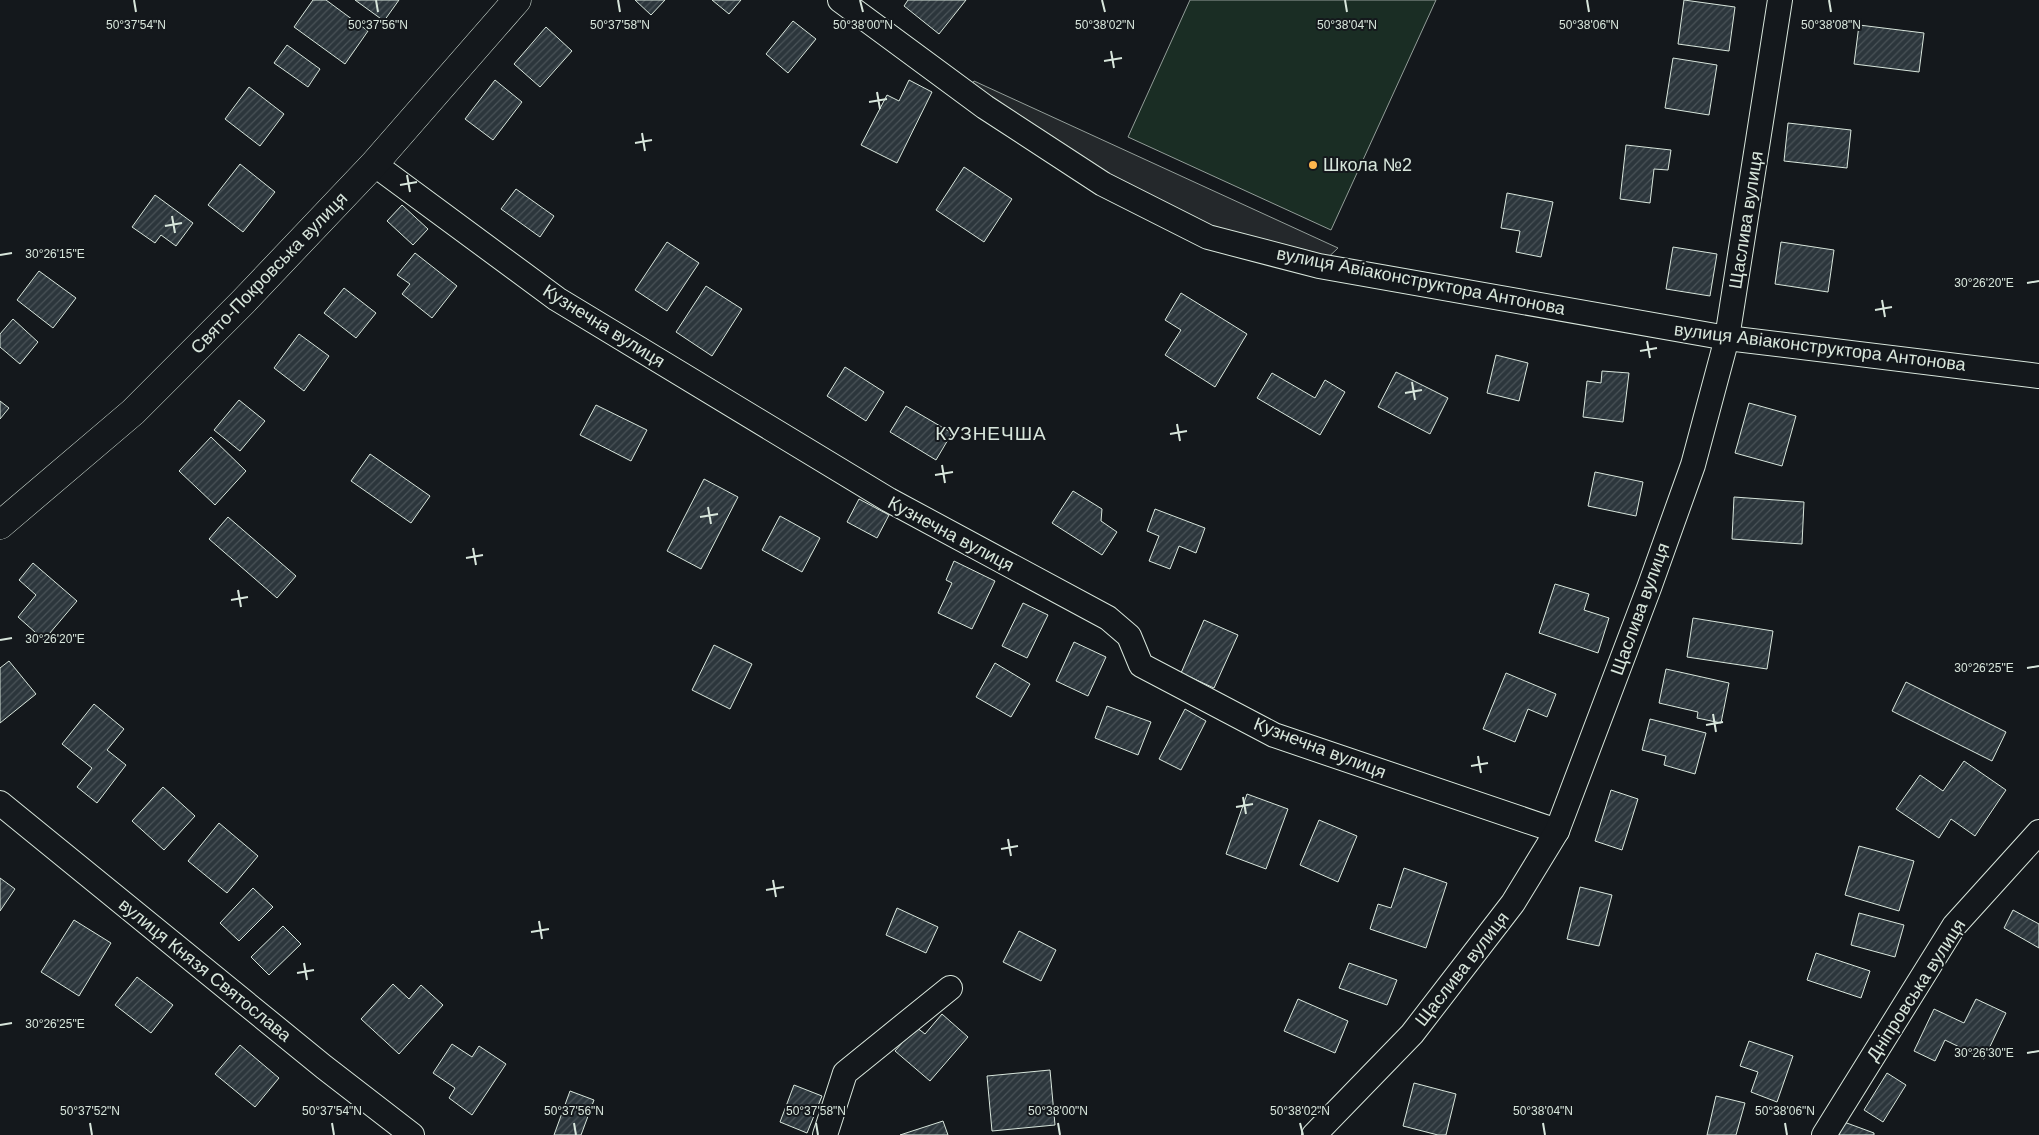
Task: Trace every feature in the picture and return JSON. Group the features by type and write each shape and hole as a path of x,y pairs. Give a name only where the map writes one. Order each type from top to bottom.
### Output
{"main road":[{"name":"Свято-Покровська вулиця","path":"0,525 133,412 243,302 374,164 517,0"}],"street":[{"name":"вулиця Авіаконструктора Антонова","path":"840,0 985,107 1103,184 1208,237 1319,266 1727,338 2039,376"},
{"name":"Щаслива вулиця","path":"1314,1135 1412,1034 1513,903 1557,831 1649,588 1693,465 1727,338 1780,0"},
{"name":"Кузнечна вулиця","path":"374,164 557,299 889,500 1108,618 1129,636 1141,665 1274,735 1557,831"},
{"name":"вулиця Князя Святослава","path":"0,804 324,1067 412,1135"},
{"name":"Дніпровська вулиця","path":"1824,1135 1954,926 2039,832"},
{"path":"825,1135 845,1073 950,988"}],"green space":[{"path":"1190,0 1436,0 1331,230 1128,137"}],"shaded area":[{"path":"974,81 1338,248 1319,266 1208,237 966,92"}],"building":[{"path":"313,0 326,0 368,31 345,64 294,27"},
{"path":"355,0 399,0 384,21"},
{"path":"635,0 665,0 651,15"},
{"path":"712,0 741,0 729,14"},
{"path":"908,0 966,0 939,34 904,6"},
{"path":"1684,0 1735,7 1729,51 1678,44"},
{"path":"793,21 816,39 788,73 766,54"},
{"path":"1859,25 1924,33 1919,72 1854,64"},
{"path":"546,27 572,51 540,87 514,64"},
{"path":"287,45 320,69 308,87 274,63"},
{"path":"1673,58 1717,65 1709,115 1665,108"},
{"path":"495,80 522,102 493,140 465,119"},
{"path":"909,80 932,92 897,163 861,145 887,95 899,101"},
{"path":"249,87 284,114 260,146 225,119"},
{"path":"1788,123 1851,130 1847,168 1784,161"},
{"path":"1626,145 1671,150 1668,170 1654,169 1650,203 1620,199"},
{"path":"240,164 275,192 243,232 208,205"},
{"path":"964,167 1012,199 984,242 936,210"},
{"path":"516,189 554,216 540,237 501,209"},
{"path":"1507,193 1553,202 1541,257 1516,252 1520,231 1501,228"},
{"path":"155,195 193,223 176,246 161,235 155,243 132,227"},
{"path":"402,205 428,229 413,245 387,221"},
{"path":"667,242 699,263 667,311 635,290"},
{"path":"1781,242 1834,250 1828,292 1775,284"},
{"path":"1673,247 1717,254 1710,296 1666,289"},
{"path":"415,253 457,286 432,318 402,294 410,284 397,275"},
{"path":"39,271 76,298 53,328 17,300"},
{"path":"706,286 742,309 712,356 676,332"},
{"path":"344,288 376,313 356,338 324,313"},
{"path":"1181,293 1247,334 1215,387 1165,355 1181,330 1165,320"},
{"path":"13,319 38,342 20,364 0,347 0,334"},
{"path":"299,334 329,356 304,391 274,368"},
{"path":"1496,355 1528,363 1519,401 1487,393"},
{"path":"845,367 884,392 866,421 827,396"},
{"path":"1602,371 1629,373 1623,422 1583,417 1587,381 1601,383"},
{"path":"1396,372 1448,398 1430,434 1378,407"},
{"path":"1272,373 1315,398 1325,380 1345,392 1320,435 1257,398"},
{"path":"239,400 265,421 240,451 214,430"},
{"path":"0,401 9,408 0,419"},
{"path":"1749,403 1796,416 1782,466 1735,453"},
{"path":"596,405 647,430 631,461 580,435"},
{"path":"906,406 952,433 936,460 890,432"},
{"path":"211,437 246,471 215,505 179,471"},
{"path":"370,454 430,496 411,523 351,481"},
{"path":"1595,472 1643,482 1636,516 1588,506"},
{"path":"704,479 738,497 701,569 667,551"},
{"path":"1073,491 1102,509 1101,521 1117,532 1102,555 1052,523"},
{"path":"1734,497 1804,502 1802,544 1732,539"},
{"path":"859,499 889,515 877,538 847,522"},
{"path":"1155,509 1205,528 1196,553 1179,546 1170,569 1149,561 1159,536 1147,531"},
{"path":"780,516 820,538 802,572 762,550"},
{"path":"228,517 296,576 277,598 209,539"},
{"path":"954,561 995,581 972,629 938,613 952,583 946,580"},
{"path":"33,563 77,601 44,640 18,617 36,595 19,580"},
{"path":"1555,584 1589,594 1584,610 1609,618 1598,653 1539,633"},
{"path":"1023,603 1048,615 1027,658 1002,646"},
{"path":"1693,618 1773,631 1767,669 1687,657"},
{"path":"1204,620 1238,635 1214,688 1181,673"},
{"path":"1074,642 1106,657 1088,696 1056,681"},
{"path":"714,645 752,664 730,709 692,690"},
{"path":"9,661 36,694 0,723 0,668"},
{"path":"995,663 1030,684 1011,717 976,697"},
{"path":"1666,669 1729,683 1721,723 1697,718 1698,712 1659,703"},
{"path":"1506,673 1556,694 1547,717 1528,709 1515,742 1483,729"},
{"path":"1906,682 2006,732 1992,761 1892,711"},
{"path":"94,704 124,729 107,750 126,765 97,803 77,787 92,768 62,744"},
{"path":"1107,706 1151,722 1138,755 1095,738"},
{"path":"1185,709 1206,721 1181,770 1159,759"},
{"path":"1650,719 1706,733 1695,774 1664,765 1666,756 1642,750"},
{"path":"1964,761 2006,790 1975,836 1951,819 1939,838 1896,809 1920,775 1943,791"},
{"path":"163,787 195,816 164,850 132,821"},
{"path":"1611,790 1638,799 1622,850 1595,841"},
{"path":"1247,794 1288,809 1266,869 1226,854"},
{"path":"1319,820 1357,836 1338,882 1300,865"},
{"path":"219,823 258,856 227,893 188,861"},
{"path":"1859,846 1914,861 1899,911 1845,895"},
{"path":"1404,868 1447,883 1426,948 1370,929 1378,904 1391,908"},
{"path":"0,878 15,889 0,911"},
{"path":"1580,887 1612,895 1599,946 1567,939"},
{"path":"253,888 273,907 239,941 220,923"},
{"path":"897,908 938,927 926,953 886,935"},
{"path":"2013,910 2039,924 2039,948 2004,928"},
{"path":"1859,913 1904,925 1895,957 1851,945"},
{"path":"74,920 111,943 79,996 41,972"},
{"path":"283,926 301,944 269,975 251,957"},
{"path":"1019,931 1056,950 1041,981 1003,962"},
{"path":"1816,953 1870,971 1861,998 1807,980"},
{"path":"1349,963 1397,980 1387,1005 1339,988"},
{"path":"137,977 173,1005 151,1033 115,1005"},
{"path":"393,984 409,999 421,985 443,1005 399,1054 361,1019"},
{"path":"1298,999 1348,1021 1335,1053 1284,1031"},
{"path":"1976,999 2006,1013 1984,1059 1945,1040 1935,1061 1914,1051 1934,1009 1964,1023"},
{"path":"942,1014 968,1037 930,1081 895,1051 916,1027 925,1034"},
{"path":"1749,1041 1793,1056 1777,1102 1751,1092 1758,1072 1740,1066"},
{"path":"452,1044 472,1057 479,1046 506,1064 472,1115 449,1098 455,1088 433,1073"},
{"path":"240,1045 279,1078 255,1107 215,1074"},
{"path":"1050,1070 1055,1125 992,1131 987,1076"},
{"path":"1887,1073 1906,1085 1883,1122 1864,1110"},
{"path":"1414,1083 1456,1094 1446,1135 1438,1135 1403,1126"},
{"path":"794,1085 822,1096 807,1133 780,1122"},
{"path":"570,1091 594,1100 581,1135 554,1135"},
{"path":"1716,1096 1745,1103 1736,1135 1707,1135"},
{"path":"943,1121 948,1135 900,1135"},
{"path":"1844,1122 1874,1133 1874,1135 1839,1135"}],"place":[{"name":"Школа №2","path":"1313,165"}],"district":[{"name":"КУЗНЕЧША","path":"991,433"}]}
